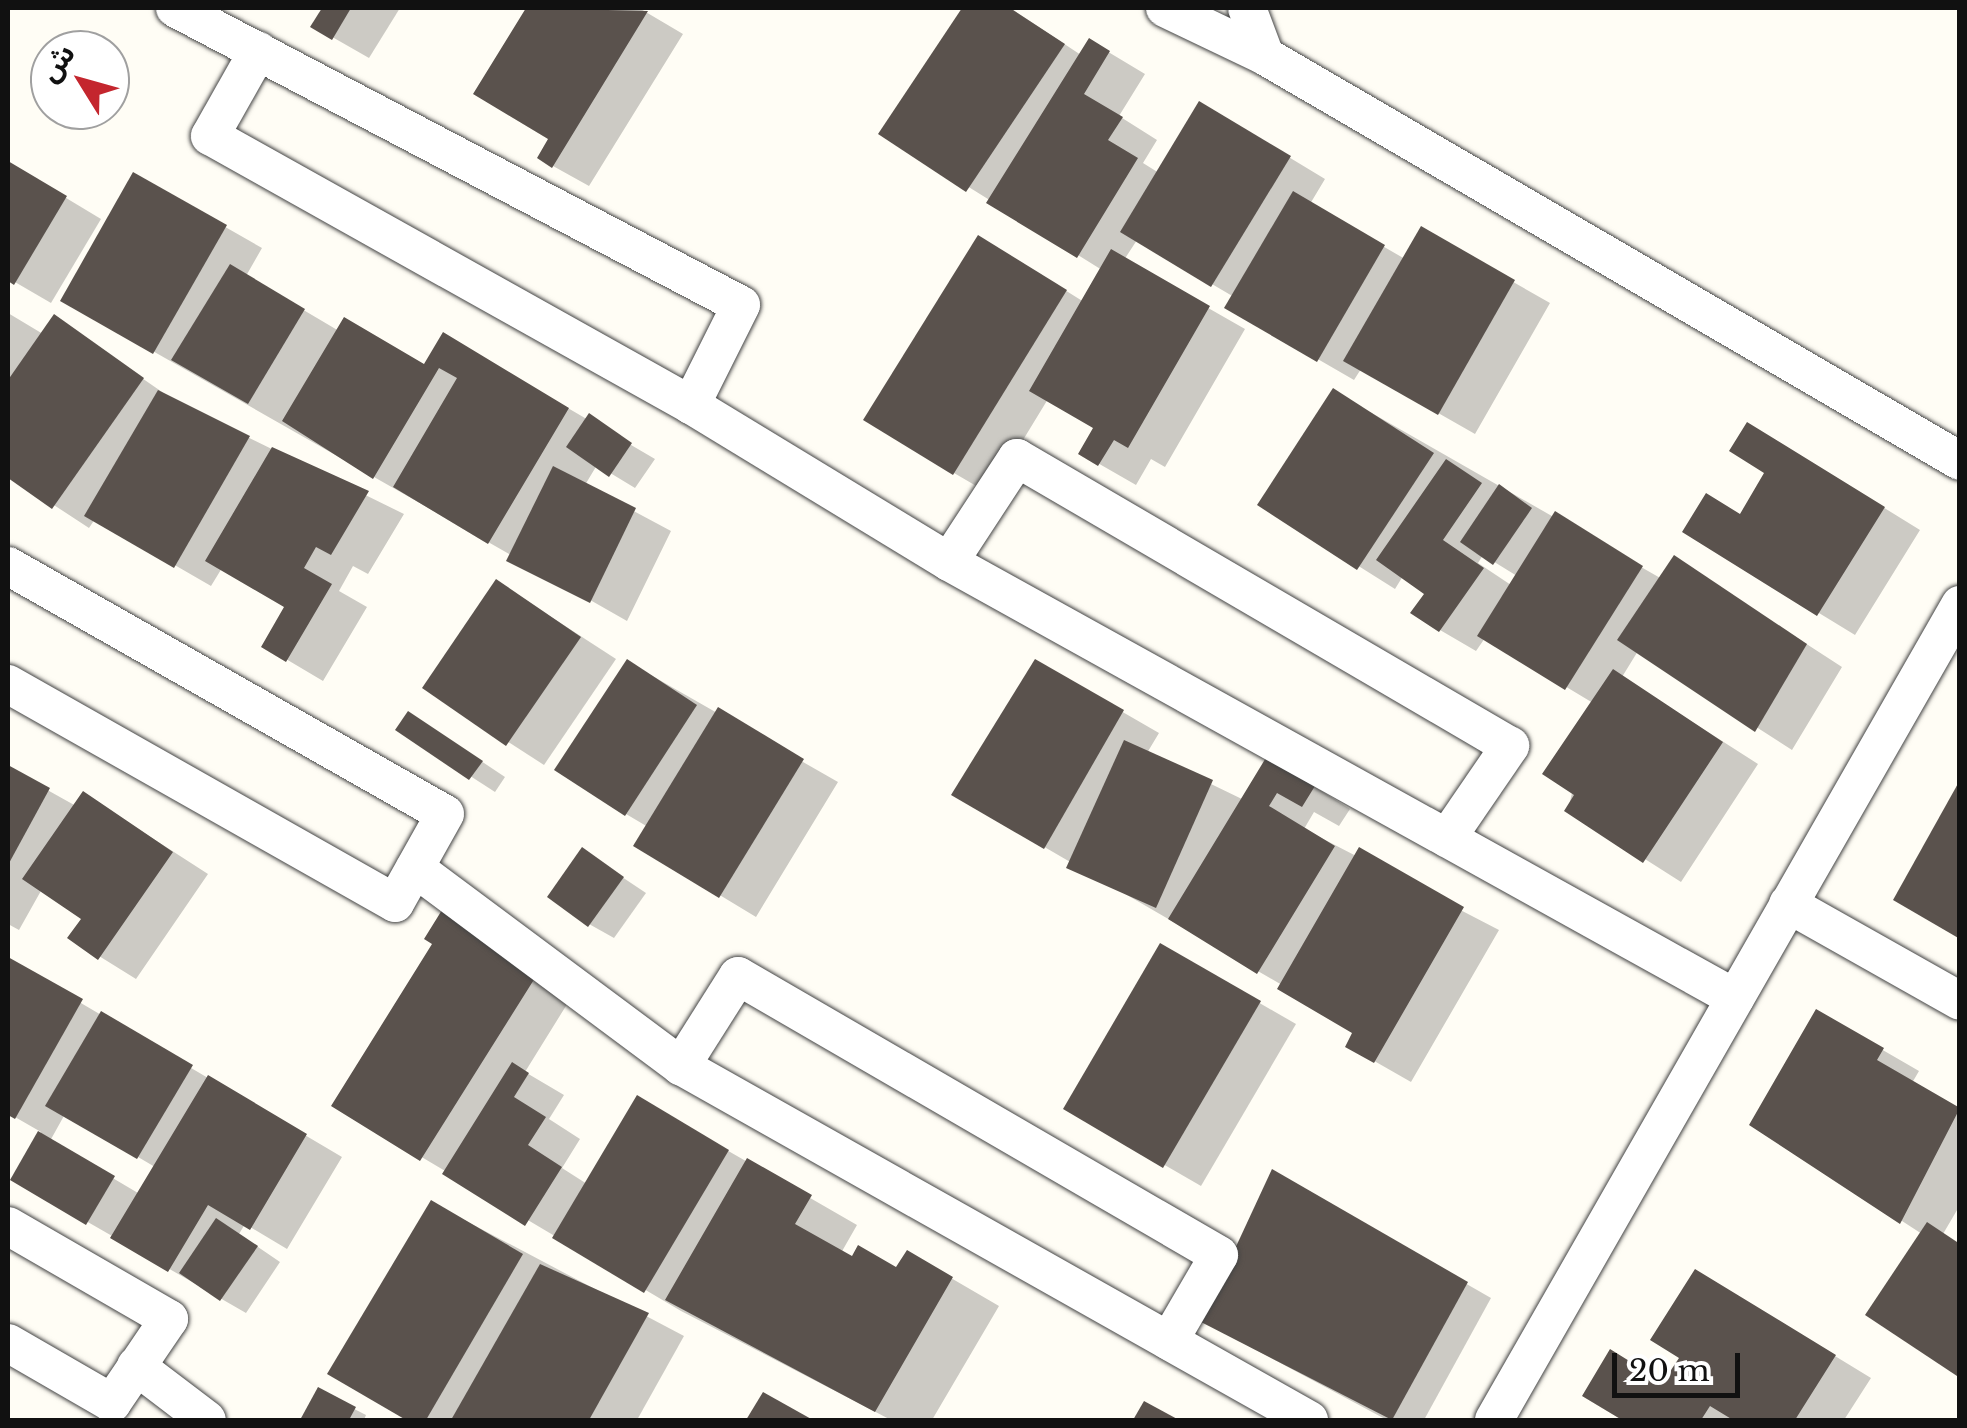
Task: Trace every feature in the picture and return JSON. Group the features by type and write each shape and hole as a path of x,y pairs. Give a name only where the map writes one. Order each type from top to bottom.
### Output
{"street":[{"path":"175,8 741,306 691,405"},
{"path":"1165,8 1265,56 1960,462"},
{"path":"1247,8 1265,56"},
{"path":"258,51 210,136 691,405 949,562 1735,998"},
{"path":"949,562 1017,458 1510,746 1447,838"},
{"path":"8,566 445,814 395,903 8,684"},
{"path":"1502,1418 1960,604"},
{"path":"415,868 681,1066 1310,1420"},
{"path":"1788,904 1960,1001"},
{"path":"681,1066 738,976 1220,1255 1169,1341"},
{"path":"8,1226 169,1319 112,1403 8,1343"},
{"path":"136,1366 207,1420"}],"building":[{"path":"322,8 351,8 332,40 310,27"},
{"path":"526,8 648,11 552,168 537,158 548,139 473,94"},
{"path":"962,8 1010,8 1065,44 966,192 878,134"},
{"path":"1089,38 1110,51 1084,94 1123,117 1108,140 1138,158 1077,258 986,203"},
{"path":"1199,101 1291,156 1211,287 1120,232"},
{"path":"8,161 67,196 14,285 8,281"},
{"path":"133,172 227,225 153,354 60,301"},
{"path":"1293,191 1385,245 1317,362 1224,308"},
{"path":"1421,226 1515,280 1438,415 1343,361"},
{"path":"978,235 1067,290 953,475 863,420"},
{"path":"1111,249 1210,306 1128,448 1114,440 1098,466 1078,454 1093,428 1029,391"},
{"path":"230,264 305,309 248,404 171,360"},
{"path":"54,314 144,378 52,509 8,478 8,380"},
{"path":"344,317 424,364 443,332 569,408 488,544 393,487 457,378 439,368 373,479 282,421"},
{"path":"1333,388 1434,453 1357,570 1257,505"},
{"path":"158,390 250,436 174,568 84,516"},
{"path":"589,413 632,443 609,477 566,447"},
{"path":"1747,422 1885,507 1817,616 1682,532 1706,493 1740,514 1764,473 1729,451"},
{"path":"272,447 369,491 331,555 316,547 304,568 332,584 286,662 261,647 284,607 205,561"},
{"path":"1446,459 1482,483 1443,540 1484,568 1439,632 1410,613 1424,594 1376,560"},
{"path":"553,466 636,508 590,603 506,561"},
{"path":"1499,484 1532,508 1493,565 1460,542"},
{"path":"1555,511 1643,566 1565,690 1477,636"},
{"path":"1674,555 1807,644 1755,732 1617,640"},
{"path":"496,579 581,637 506,746 422,688"},
{"path":"627,659 697,705 625,816 554,770"},
{"path":"1035,659 1124,710 1044,849 951,795"},
{"path":"1613,669 1723,742 1643,863 1564,811 1574,795 1542,774"},
{"path":"718,707 804,759 719,898 633,846"},
{"path":"408,711 483,761 469,780 395,730"},
{"path":"1124,740 1213,780 1156,908 1066,868"},
{"path":"1267,756 1315,786 1302,807 1277,793 1269,806 1335,846 1257,974 1168,919"},
{"path":"8,765 50,788 8,865"},
{"path":"1960,780 1960,939 1893,900"},
{"path":"83,791 173,852 98,960 67,938 81,919 22,879"},
{"path":"582,847 624,877 588,927 547,897"},
{"path":"1359,847 1464,907 1374,1063 1345,1047 1352,1033 1277,989"},
{"path":"442,910 540,970 420,1161 331,1106 432,944 424,939"},
{"path":"1160,943 1261,1001 1163,1168 1063,1109"},
{"path":"8,957 83,999 15,1119 8,1115"},
{"path":"1816,1009 1884,1048 1877,1060 1960,1108 1900,1224 1749,1125"},
{"path":"101,1011 193,1065 137,1159 45,1106"},
{"path":"512,1062 529,1073 514,1097 546,1117 528,1145 562,1167 525,1226 442,1174"},
{"path":"208,1075 307,1134 250,1230 208,1205 168,1272 110,1238"},
{"path":"637,1095 729,1150 644,1293 552,1238"},
{"path":"38,1131 115,1176 86,1225 10,1180"},
{"path":"747,1158 812,1195 795,1224 852,1256 858,1245 896,1267 907,1250 953,1277 875,1412 665,1300"},
{"path":"1272,1169 1468,1282 1392,1420 1201,1322"},
{"path":"431,1200 523,1254 426,1420 406,1420 327,1374"},
{"path":"216,1218 258,1246 220,1301 179,1273"},
{"path":"1927,1222 1960,1244 1957,1376 1865,1315"},
{"path":"540,1264 649,1313 589,1420 451,1420"},
{"path":"1695,1269 1836,1355 1795,1420 1733,1420 1710,1406 1701,1420 1622,1420 1582,1396 1610,1349 1663,1382 1679,1358 1650,1340"},
{"path":"318,1387 356,1407 349,1420 300,1420"},
{"path":"763,1392 813,1420 746,1420"},
{"path":"1144,1401 1179,1420 1133,1420"}]}
